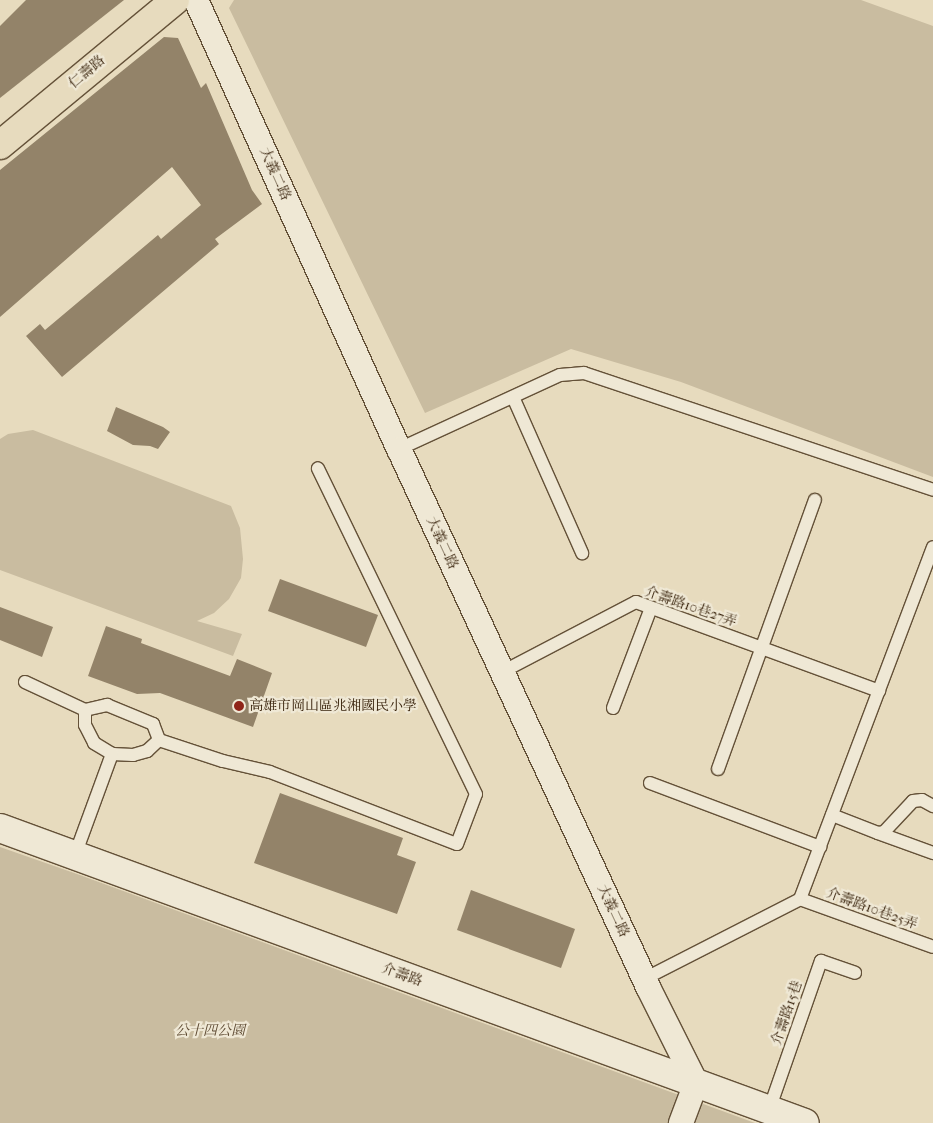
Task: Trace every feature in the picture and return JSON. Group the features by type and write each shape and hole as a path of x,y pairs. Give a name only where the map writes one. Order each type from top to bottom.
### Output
{"main road":[{"name":"仁壽路","path":"0,144 175,0"},
{"name":"介壽路","path":"0,828 804,1123"}],"street":[{"name":"大義二路","path":"196,0 399,449 644,979 696,1083"},
{"path":"681,1123 696,1083"}],"lane":[{"path":"399,449 560,375 584,373 933,490"},
{"path":"512,397 582,553"},
{"path":"159,740 223,761 270,772 457,844 476,794 318,468"},
{"path":"718,769 815,500"},
{"path":"644,979 800,899 933,547"},
{"name":"介壽路10巷27弄","path":"502,672 636,602 878,692"},
{"path":"613,708 651,608"},
{"path":"25,682 84,710 107,705 153,724 159,740"},
{"path":"84,710 85,725 94,743 112,754 133,755 147,751 159,740"},
{"path":"75,855 112,754"},
{"path":"650,783 820,847"},
{"path":"878,833 890,828 913,801 922,800 933,806"},
{"path":"832,815 933,853"},
{"name":"介壽路10巷25弄","path":"800,899 933,947"},
{"name":"介壽路15巷","path":"769,1110 821,961 855,973"}],"green space":[{"path":"234,0 861,0 933,26 933,477 681,382 571,349 425,413 229,8"},
{"path":"33,430 231,506 240,528 243,559 241,578 229,599 214,613 197,621 242,634 233,656 0,570 0,439 8,434"},
{"name":"公十四公園","path":"0,847 77,874 755,1123 0,1123"}],"building":[{"path":"26,0 124,0 0,98 0,26"},
{"path":"164,37 178,38 201,88 206,83 252,190 262,204 215,239 219,244 62,377 26,336 40,324 45,330 158,235 161,239 201,205 172,167 0,317 0,170"},
{"path":"116,407 163,427 170,432 158,449 150,446 133,445 107,431"},
{"path":"280,579 378,615 366,647 268,611"},
{"path":"0,607 53,627 42,657 0,640"},
{"path":"106,626 142,639 141,643 230,676 237,659 272,673 253,727 160,693 137,694 88,676"},
{"path":"280,793 403,838 397,855 416,862 397,914 254,863"},
{"path":"471,890 575,929 561,968 457,930"}],"place":[{"name":"高雄市岡山區兆湘國民小學","path":"239,706"}]}
